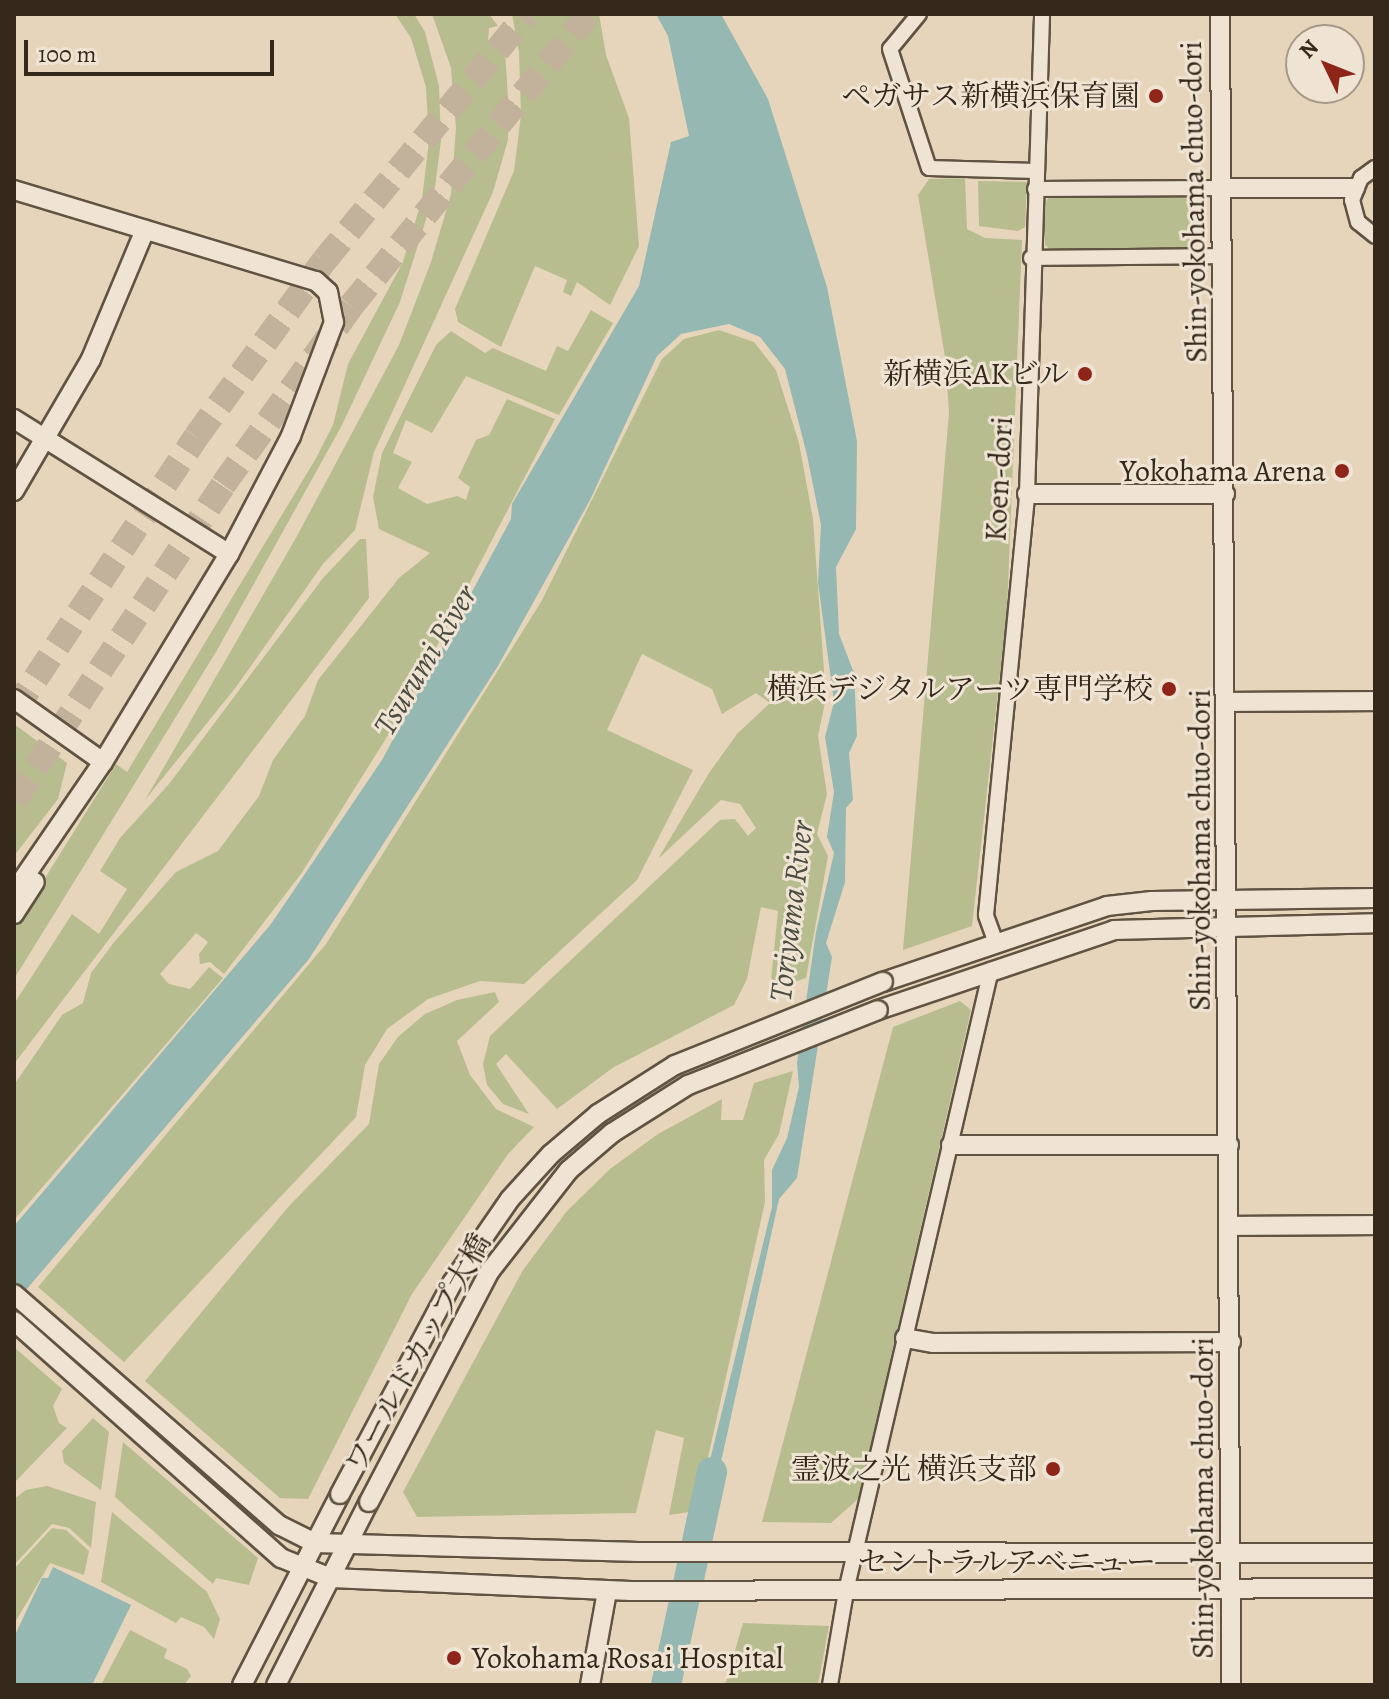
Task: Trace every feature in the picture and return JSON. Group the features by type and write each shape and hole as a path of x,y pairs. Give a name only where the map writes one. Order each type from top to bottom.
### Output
{"street":[{"path":"919,14 890,49 929,168 1036,171"},
{"name":"Koen-dori","path":"996,943 986,915 1027,494 1031,258 1042,14"},
{"name":"Shin-yokohama chuo-dori","path":"1220,14 1228,702 1231,1685"},
{"path":"1375,168 1355,188 1353,212 1375,236"},
{"path":"1035,189 1355,188"},
{"path":"14,190 316,281 333,304 334,322 306,403 229,554 103,762 14,892"},
{"path":"14,491 47,440 91,359 145,230"},
{"path":"1031,258 1222,256"},
{"path":"14,419 229,554"},
{"path":"1027,494 1225,494"},
{"path":"14,699 103,762"},
{"path":"1228,702 1375,701"},
{"path":"14,914 95,786 103,762"},
{"name":"ワールドカップ大橋","path":"242,1685 452,1283 503,1208 551,1154 598,1114 675,1065 883,982 1107,906 1375,898"},
{"name":"ワールドカップ大橋","path":"276,1685 490,1271 569,1170 635,1117 688,1085 878,1010 1114,930 1229,924 1375,923"},
{"path":"830,1685 846,1591 991,970"},
{"path":"951,1145 1229,1145"},
{"path":"1230,1226 1375,1225"},
{"path":"14,1294 279,1525 315,1543"},
{"name":"セントラルアベニュー","path":"14,1321 265,1545 301,1570 331,1578 607,1591 1375,1588"},
{"path":"905,1338 934,1343 1231,1342"},
{"name":"セントラルアベニュー","path":"315,1543 639,1552 1231,1550 1375,1553"},
{"path":"590,1685 607,1591"}],"green space":[{"path":"395,14 414,14 425,32 439,86 441,141 434,194 400,302 341,427 216,652 14,979 14,928 116,764 127,772 315,460 333,425 348,364 403,262 422,199 429,141 426,87 411,38"},
{"path":"432,14 489,14 498,26 489,28 488,42 505,51 509,113 508,140 493,192 374,452 355,530 323,564 236,687 145,800 297,536 399,345 431,262 451,194 456,128 451,68"},
{"path":"512,14 599,14 606,55 629,118 639,246 610,305 577,282 571,296 563,292 567,280 535,266 501,347 458,322 455,309 514,171 521,115 519,52"},
{"path":"965,178 967,229 985,238 1022,240 1007,611 972,926 903,950 949,413 945,357 918,195 929,179"},
{"path":"978,181 1027,182 1025,227 1018,231 979,226"},
{"path":"1195,195 1195,250 1052,251 1045,245 1044,205 1049,197"},
{"path":"591,310 613,323 559,415 466,376 432,433 406,420 393,453 412,462 398,488 427,504 457,496 466,500 470,487 458,478 476,440 489,435 507,399 555,419 402,713 301,874 224,974 210,962 200,964 199,954 208,942 196,933 160,974 169,984 190,989 209,967 223,978 14,1220 14,1085 62,1015 83,1003 91,973 115,941 176,872 218,851 259,796 273,760 305,716 318,680 399,578 430,553 379,529 373,497 382,453 436,345 451,331 485,353 493,348 546,371 557,346 568,351"},
{"path":"719,330 754,342 776,370 799,443 813,519 826,698 818,736 827,794 817,834 828,856 806,978 770,990 778,911 761,907 747,979 734,1005 614,1067 557,1109 506,1054 496,1064 529,1114 503,1104 487,1085 483,1064 490,1036 720,820 735,819 748,836 756,828 740,804 721,800 658,859 709,773 737,734 770,703 756,693 722,714 712,689 642,654 607,730 693,770 637,880 524,984 480,981 428,999 387,1029 365,1065 356,1117 124,1362 38,1287 326,944 541,602 662,359 684,339"},
{"path":"360,539 366,539 369,598 14,1064 14,1004 72,914 99,934 127,889 100,871 120,838 169,784 323,578"},
{"path":"14,724 67,763 58,799 14,856"},
{"path":"495,992 499,1002 457,1041 470,1075 496,1109 534,1127 508,1154 412,1294 308,1499 280,1498 145,1381 289,1206 369,1124 379,1064 398,1037 425,1014 457,1000"},
{"path":"960,1001 971,1010 858,1499 831,1523 762,1522 893,1027"},
{"path":"793,1071 779,1134 764,1160 765,1202 696,1511 669,1515 684,1438 656,1430 636,1513 417,1517 403,1492 523,1270 567,1211 610,1169 658,1134 722,1099 721,1120 743,1120 754,1083"},
{"path":"14,1347 62,1389 53,1406 59,1423 67,1428 14,1483"},
{"path":"93,1418 109,1432 101,1490 64,1463 62,1451"},
{"path":"123,1442 258,1558 249,1585 216,1578 213,1584 115,1497"},
{"path":"47,1486 96,1502 91,1548 69,1528 52,1524 14,1565 14,1499 26,1490"},
{"path":"112,1512 207,1592 220,1619 214,1639 204,1627 181,1617 176,1623 101,1582"},
{"path":"52,1528 66,1530 89,1551 84,1575 50,1563 14,1624 14,1569"},
{"path":"743,1623 829,1626 818,1685 725,1685"},
{"path":"130,1630 167,1649 164,1658 187,1669 191,1676 184,1685 101,1685"}],"water":[{"path":"656,14 721,14 768,99 827,287 857,441 856,529 836,567 839,634 854,673 857,736 849,753 853,800 846,808 845,882 826,943 832,957 797,1178 779,1199 710,1512 698,1509 772,1207 772,1170 787,1138 799,1087 797,1063 816,932 834,853 827,837 834,792 825,737 834,702 818,582 821,525 785,369 760,337 729,324 681,334 657,356 590,500 498,666 309,959 14,1304 14,1226 271,924 382,760 511,519 512,504 639,286 671,142 689,136 668,36"},
{"path":"53,1567 131,1605 92,1685 14,1685 14,1637 42,1578 48,1578"}],"waterway":[{"name":"Toriyama River","path":"666,1685 712,1472"}],"tunnel":[{"path":"14,711 196,437 324,261 527,14"},
{"path":"14,800 223,485 351,306 588,14"}],"place":[{"name":"ペガサス新横浜保育園","path":"1156,96"},
{"name":"新横浜AKビル","path":"1085,374"},
{"name":"Yokohama Arena","path":"1342,471"},
{"name":"横浜デジタルアーツ専門学校","path":"1169,689"},
{"name":"霊波之光 横浜支部","path":"1053,1469"},
{"name":"Yokohama Rosai Hospital","path":"454,1658"}],"water label":[{"name":"Tsurumi River","path":"425,660"}]}
